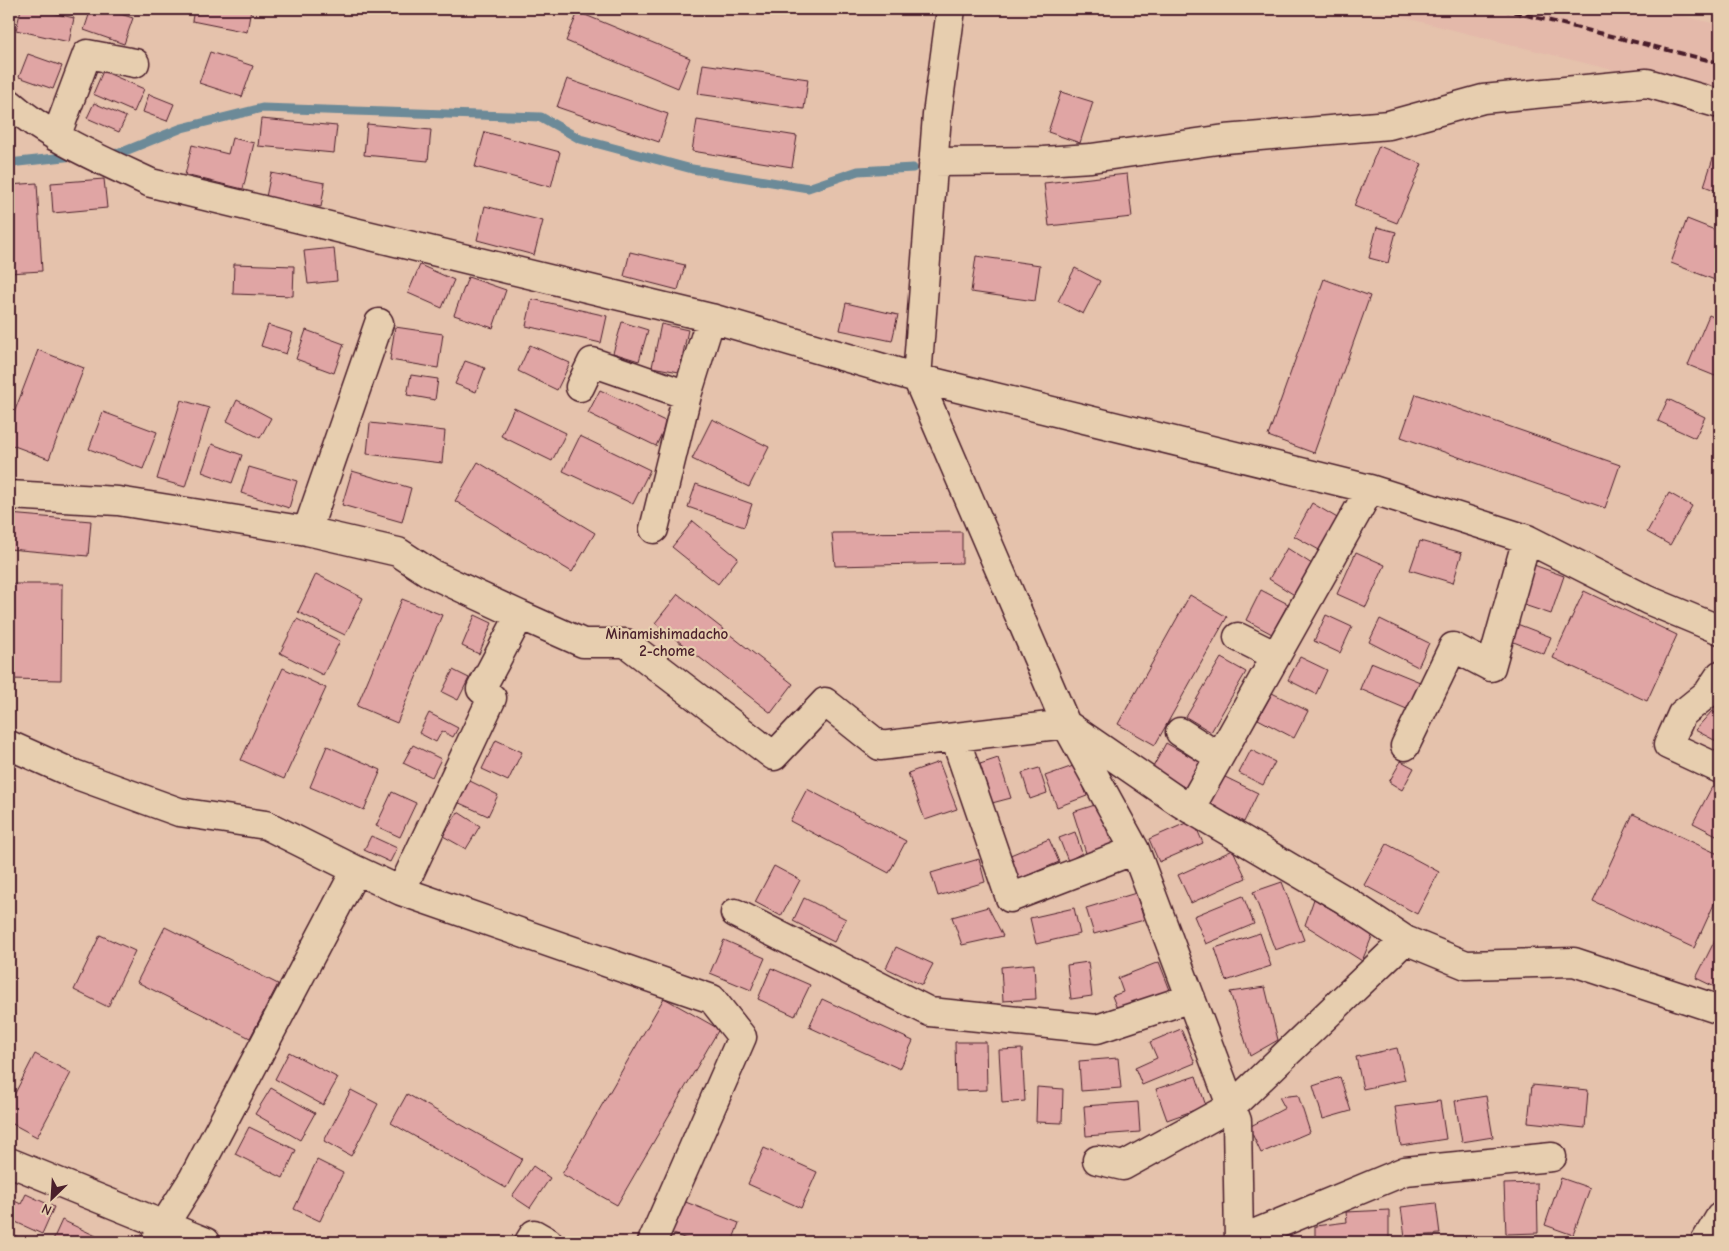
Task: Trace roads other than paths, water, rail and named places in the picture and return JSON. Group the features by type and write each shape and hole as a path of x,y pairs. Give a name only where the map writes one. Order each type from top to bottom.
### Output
{"street":[{"path":"951,9 937,115 917,378 1066,724 1135,850 1232,1106 1237,1120 1239,1241 1405,1172 1552,1157"},
{"path":"56,137 87,54 135,63"},
{"path":"933,162 1044,161 1090,158 1225,138 1389,125 1483,99 1647,83 1720,104"},
{"path":"9,103 56,137 151,183 711,318 917,378 1370,489 1526,540 1648,600 1720,630"},
{"path":"654,529 687,394 711,318"},
{"path":"308,531 379,323"},
{"path":"580,387 592,362 687,394"},
{"path":"1190,809 1370,489"},
{"path":"9,495 118,501 308,531 398,552 430,573 583,643 626,642 774,756 825,702 880,746 1066,724 1190,809 1346,900 1405,940 1466,964 1574,962 1720,1010"},
{"path":"1405,746 1453,647 1491,667 1526,540"},
{"path":"401,891 492,698 481,689 520,615"},
{"path":"1238,637 1276,656"},
{"path":"1720,675 1708,693 1682,714 1668,745 1720,769"},
{"path":"1180,732 1219,757"},
{"path":"955,738 1010,898 1135,850"},
{"path":"9,746 74,774 179,812 266,825 401,891 712,999 742,1037 652,1242"},
{"path":"160,1233 193,1179 356,870"},
{"path":"735,913 930,1012 1098,1029 1191,998"},
{"path":"1097,1160 1123,1166 1232,1106 1405,940"},
{"path":"9,1162 160,1233 206,1242"},
{"path":"1705,1242 1720,1217"},
{"path":"529,1242 534,1234 548,1242"}],"waterway":[{"path":"107,154 120,153 182,128 262,108 541,117 580,139 692,169 808,188 858,171 913,168"},
{"path":"9,163 74,156"}],"railway":[{"path":"1502,9 1720,63"}],"district":[{"name":"Minamishimadacho 2-chome","path":"667,642"}]}
